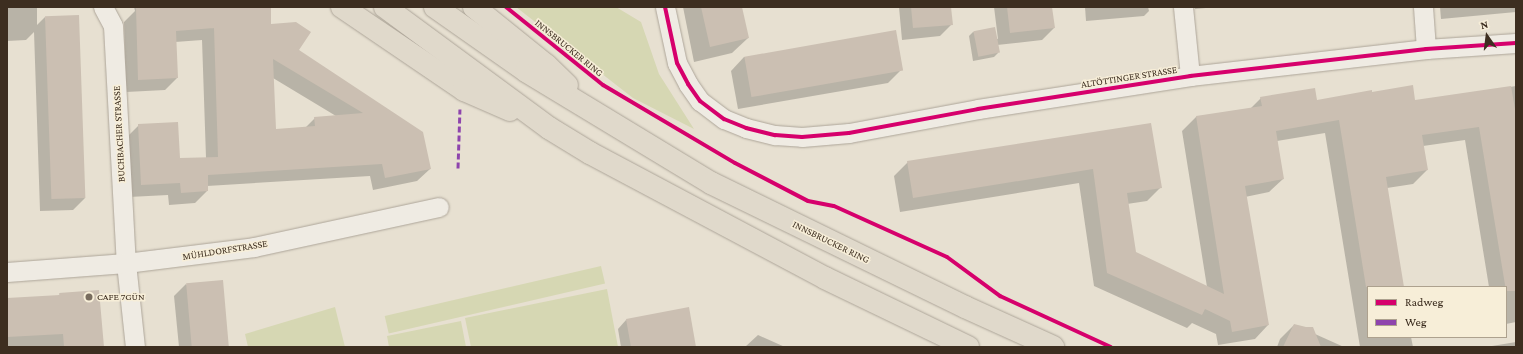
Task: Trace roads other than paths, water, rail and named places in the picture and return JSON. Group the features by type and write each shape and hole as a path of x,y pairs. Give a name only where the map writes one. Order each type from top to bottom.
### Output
{"highway":[{"path":"342,7 464,90 549,128 641,181 825,278 968,347"},
{"path":"385,7 549,128"},
{"name":"INNSBRUCKER RING","path":"434,7 526,71 711,183 965,308 1053,347"},
{"path":"474,7 546,65 602,117"}],"street":[{"name":"BUCHBACHER STRASSE","path":"103,7 113,26 126,263 135,347"},
{"name":"ALTÖTTINGER STRASSE","path":"665,7 677,63 688,84 700,101 724,120 746,128 775,135 802,137 831,136 978,109 1190,76 1426,49 1516,43"},
{"path":"1184,7 1190,76"},
{"path":"1423,7 1426,49"},
{"name":"MÜHLDORFSTRASSE","path":"7,272 126,263 254,247 439,206"}],"place":[{"name":"CAFE 7GÜN","path":"89,297"}]}
